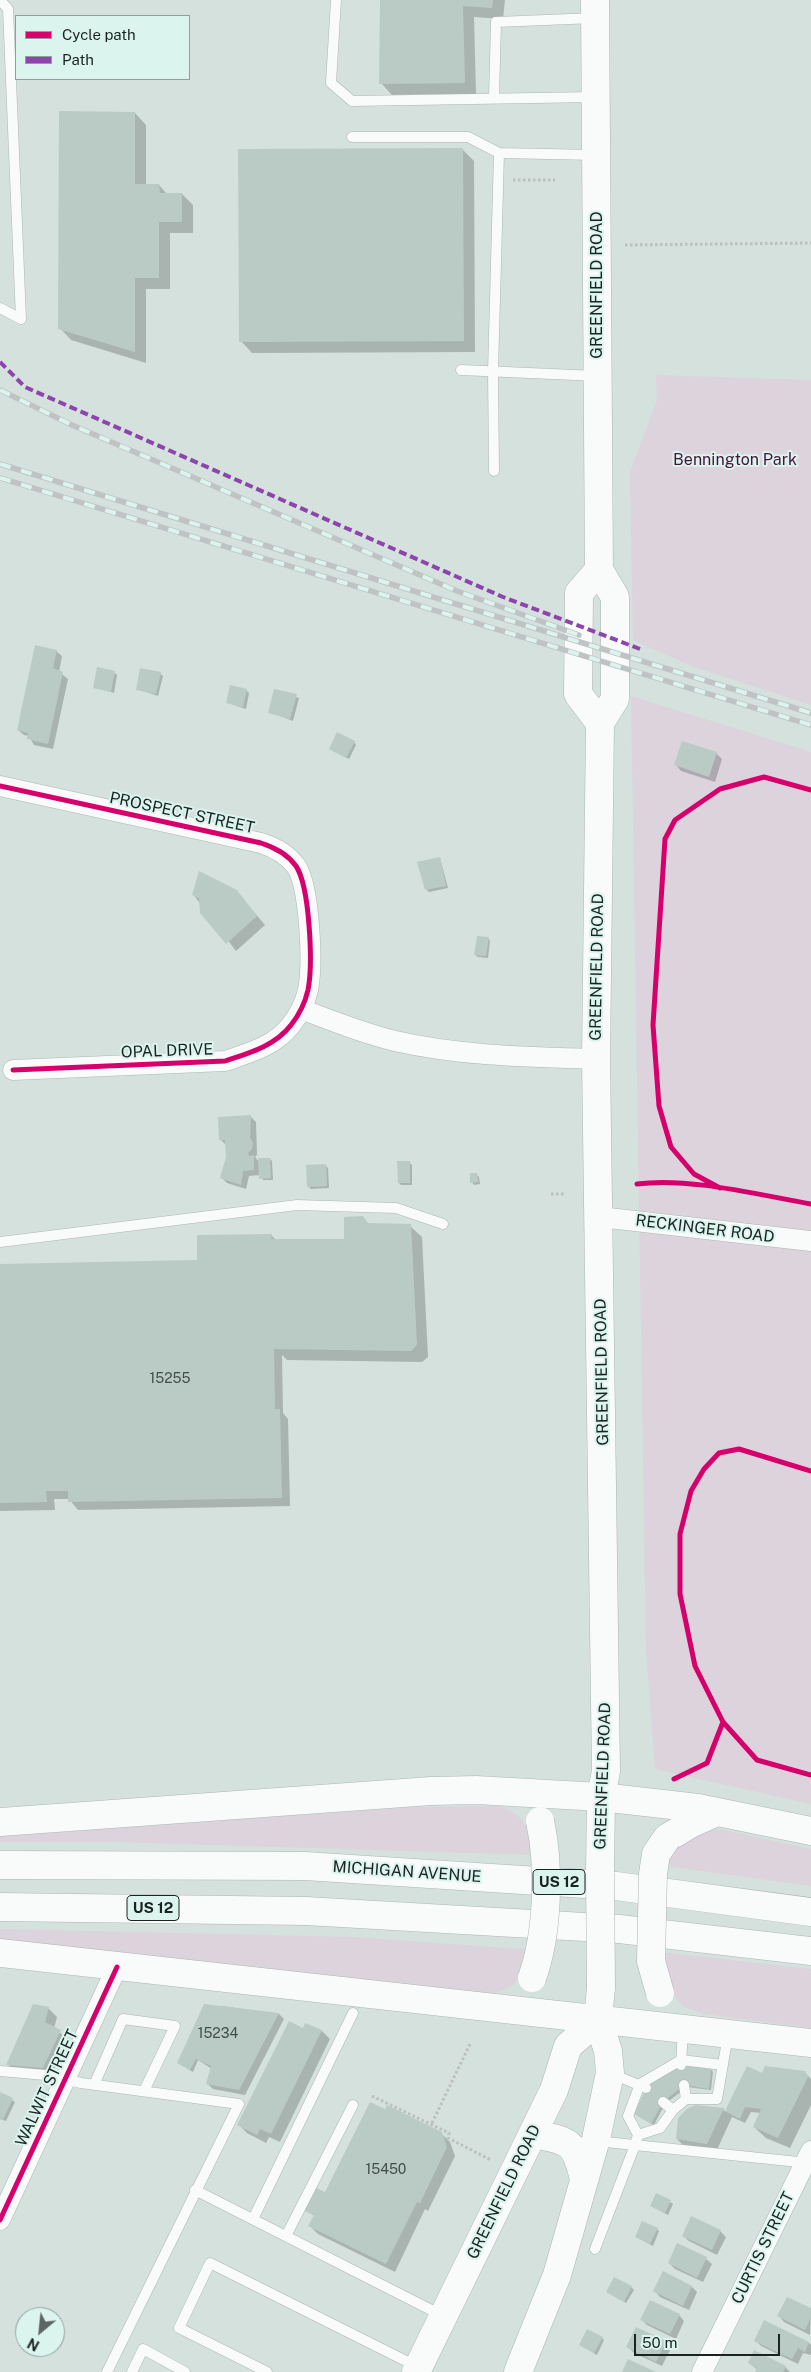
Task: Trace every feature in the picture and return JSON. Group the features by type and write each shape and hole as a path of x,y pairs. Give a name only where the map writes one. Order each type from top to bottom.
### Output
{"main road":[{"name":"GREENFIELD ROAD","path":"518,2372 557,2276 595,2142 610,2073 608,2050 598,2020 601,1987 601,1797 606,1771 600,1217 596,1059 600,723 615,699 615,690 614,597 599,570 595,9"},
{"path":"599,570 579,593 578,694 600,723"},
{"path":"0,1822 431,1791 523,1792 601,1797 717,1812 811,1831"},
{"path":"502,2009 532,1978 544,1939 546,1846 540,1821 523,1792"},
{"path":"683,2029 660,1993 651,1961 653,1874 656,1854 667,1838 690,1824 717,1812"},
{"name":"MICHIGAN AVENUE","path":"0,1865 306,1866 616,1886 811,1912"},
{"name":"US 12","path":"0,1907 306,1911 619,1929 811,1951"},
{"path":"0,1953 811,2042"},
{"name":"GREENFIELD ROAD","path":"417,2370 554,2090 568,2046 598,2020"},
{"path":"533,2134 563,2139 578,2153 584,2179"}],"street":[{"name":"PROSPECT STREET","path":"0,786 261,843 276,848 287,857 299,873 306,890 310,975 301,1009"},
{"path":"301,1009 360,1031 419,1046 492,1056 596,1059"},
{"name":"OPAL DRIVE","path":"14,1070 225,1061 256,1051 280,1038 301,1009"},
{"name":"RECKINGER ROAD","path":"600,1217 811,1242"},
{"name":"WALWIT STREET","path":"0,2220 116,1967"},
{"name":"CURTIS STREET","path":"702,2372 809,2159"}],"lane":[{"path":"0,0 8,9 21,319 0,308"},
{"path":"336,0 331,83 352,101 494,97 596,97"},
{"path":"494,97 496,22 595,9"},
{"path":"352,137 468,137 498,153 554,152 596,155"},
{"path":"494,471 493,372 498,153"},
{"path":"461,370 598,376"},
{"path":"0,1242 297,1205 396,1208 443,1224"},
{"path":"253,2219 353,2013"},
{"path":"94,2085 123,2019 175,2026 144,2091"},
{"path":"681,2063 683,2029"},
{"path":"636,2140 660,2128 673,2110 686,2099 717,2099 728,2034"},
{"path":"595,2249 636,2140 628,2116 643,2086 681,2063 723,2064"},
{"path":"0,2071 239,2104 195,2190 108,2372"},
{"path":"610,2073 643,2086"},
{"path":"684,2085 686,2099"},
{"path":"663,2102 673,2110"},
{"path":"286,2236 353,2105"},
{"path":"595,2142 636,2140 809,2159"},
{"path":"195,2190 444,2316"},
{"path":"267,2372 179,2328 210,2263 417,2370"},
{"path":"132,2372 143,2349 185,2372"}],"path":[{"path":"509,180 555,180"},
{"path":"625,246 811,243"},
{"path":"551,1194 564,1194"},
{"path":"432,2123 471,2042"},
{"path":"372,2096 449,2133 448,2138 491,2160"}],"green space":[{"name":"Bennington Park","path":"656,375 811,380 811,705 691,666 633,640 630,472 657,400"},
{"path":"631,696 811,752 811,1804 655,1769 646,1649"},
{"path":"498,1806 507,1809 520,1818 528,1831 536,1855 116,1842 0,1842 0,1836 414,1807"},
{"path":"706,1829 723,1830 811,1849 811,1886 665,1866 681,1839"},
{"path":"0,1929 354,1937 534,1950 524,1970 514,1984 498,1992 475,1995 0,1939"},
{"path":"660,1952 811,1969 811,2028 704,2014 684,2007 664,1985"}],"building":[{"path":"380,0 493,0 492,8 463,6 465,83 379,84"},
{"path":"59,111 135,112 135,184 159,184 160,193 182,193 182,222 159,222 159,278 135,278 135,352 58,329"},
{"path":"463,148 464,341 239,342 238,149"},
{"path":"35,645 57,650 53,668 63,672 48,744 27,739 28,733 17,730"},
{"path":"97,667 115,671 111,692 93,688"},
{"path":"140,668 161,672 156,694 136,690"},
{"path":"230,685 247,689 243,707 226,703"},
{"path":"274,689 297,694 290,719 268,713"},
{"path":"337,732 355,741 346,758 329,749"},
{"path":"682,741 717,752 709,777 674,765"},
{"path":"440,857 446,886 425,890 417,862"},
{"path":"199,871 237,890 257,916 226,944 200,913 199,898 192,895"},
{"path":"477,936 489,937 486,956 474,955"},
{"path":"251,1115 250,1138 253,1143 252,1149 248,1153 249,1156 254,1155 254,1170 243,1171 241,1185 220,1178 226,1157 225,1140 219,1140 218,1117"},
{"path":"258,1158 270,1158 271,1178 259,1179"},
{"path":"397,1161 410,1161 410,1183 398,1183"},
{"path":"326,1164 327,1186 307,1187 306,1165"},
{"path":"470,1173 477,1173 478,1182 470,1183"},
{"path":"363,1216 368,1223 411,1224 417,1345 411,1351 274,1349 275,1409 280,1409 282,1498 68,1502 68,1491 46,1491 47,1502 0,1503 0,1264 197,1260 197,1235 272,1234 271,1239 344,1239 344,1217"},
{"path":"33,2004 49,2007 45,2022 61,2030 43,2068 6,2065"},
{"path":"204,2004 279,2013 239,2090 206,2084 211,2066 196,2059 190,2070 177,2063"},
{"path":"289,2021 303,2028 305,2023 322,2030 271,2134 260,2129 257,2135 237,2125"},
{"path":"677,2065 711,2068 709,2089 684,2085 663,2102 651,2124 634,2114 646,2088"},
{"path":"747,2066 762,2073 765,2066 805,2071 808,2077 778,2138 753,2127 761,2109 745,2107 740,2119 725,2111"},
{"path":"0,2092 13,2098 3,2120 0,2118"},
{"path":"370,2102 385,2109 387,2105 442,2132 447,2147 420,2203 417,2202 386,2264 308,2226 314,2215 302,2210 314,2187 325,2192"},
{"path":"696,2105 724,2108 707,2144 676,2139 678,2118 688,2108"},
{"path":"656,2193 671,2200 665,2213 650,2206"},
{"path":"691,2216 721,2230 712,2250 682,2236"},
{"path":"642,2221 658,2228 650,2244 635,2237"},
{"path":"677,2243 707,2257 697,2278 668,2263"},
{"path":"663,2271 692,2286 683,2306 653,2291"},
{"path":"614,2277 632,2286 624,2302 606,2292"},
{"path":"787,2297 811,2308 811,2317 805,2330 777,2316"},
{"path":"650,2300 680,2314 670,2334 640,2320"},
{"path":"764,2320 809,2342 805,2352 798,2348 792,2359 754,2341"},
{"path":"636,2327 666,2341 656,2362 626,2347"},
{"path":"587,2329 603,2337 594,2353 579,2345"},
{"path":"754,2350 786,2366 783,2372 755,2372 757,2368 748,2363"},
{"path":"628,2359 656,2372 622,2372"}],"railway":[{"path":"0,390 72,425 457,591 579,635"},
{"path":"0,464 811,713"},
{"path":"0,478 811,725"}],"marked path":[{"path":"0,362 25,387 503,597 640,649"}],"cycle path":[{"path":"720,1188 694,1174 671,1147 659,1106 653,1025 665,839 675,820 720,789 764,777 811,790"},
{"path":"0,786 261,843 276,849 293,862 301,876 307,908 310,945 308,990 299,1013 285,1032 269,1044 252,1052 225,1061 13,1070"},
{"path":"637,1184 657,1182 701,1185 811,1204"},
{"path":"811,1471 739,1449 719,1453 704,1469 691,1491 680,1534 680,1594 695,1666 723,1722 757,1760 811,1775"},
{"path":"674,1779 707,1763 723,1722"},
{"path":"0,2220 117,1967"}]}
